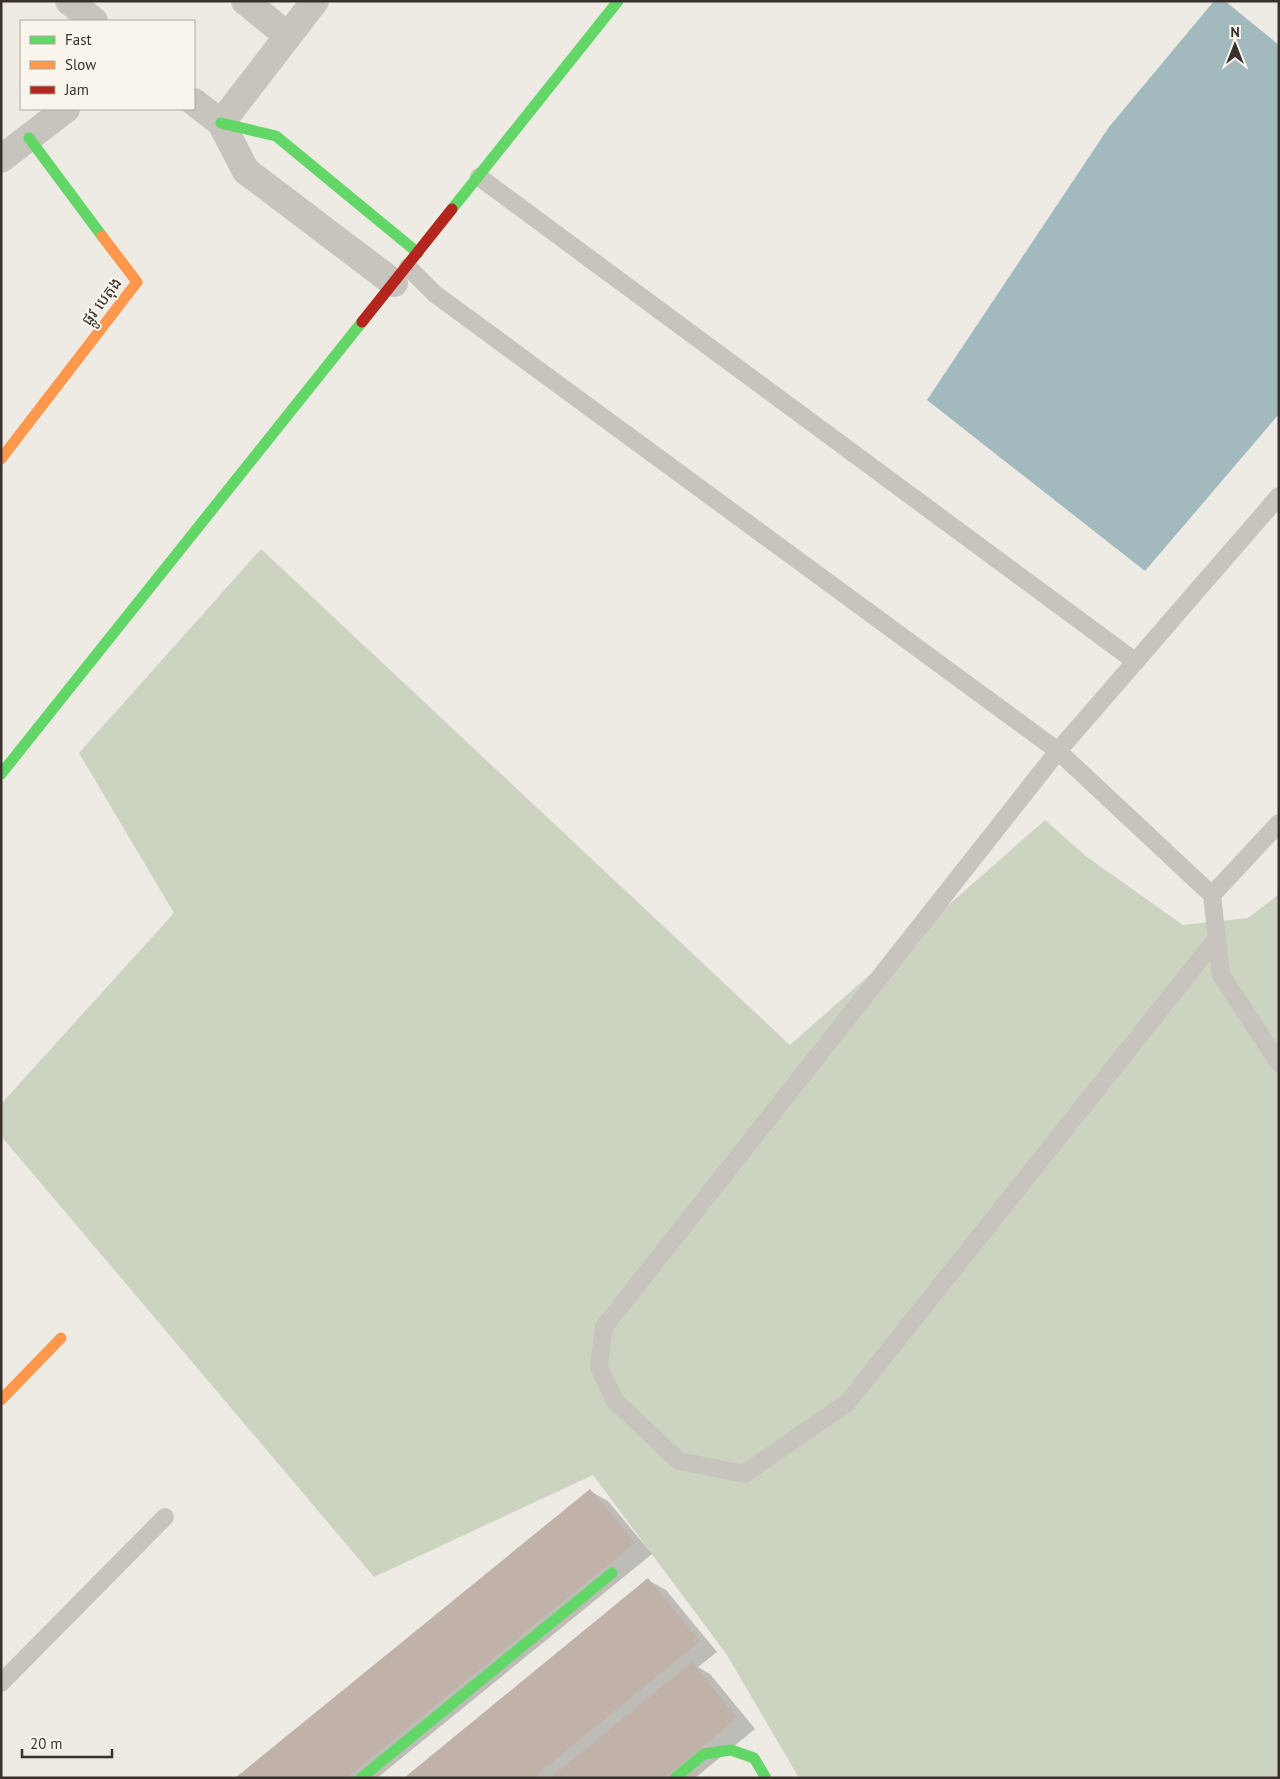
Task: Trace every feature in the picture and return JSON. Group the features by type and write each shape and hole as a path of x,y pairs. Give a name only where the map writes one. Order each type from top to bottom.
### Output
{"street":[{"path":"69,1 93,20"},
{"path":"245,1 288,36"},
{"path":"221,123 315,1"},
{"path":"1,774 618,1"},
{"path":"195,103 221,123 276,136 418,253"},
{"path":"1,159 65,110"},
{"path":"221,123 246,171 401,275"},
{"name":"ផ្លូវ បេតុង","path":"1,460 137,282 29,138"},
{"path":"1,1400 61,1338"},
{"path":"362,1778 612,1573"},
{"path":"675,1778 704,1754 731,1750 754,1758 766,1778"}],"lane":[{"path":"479,177 1136,662"},
{"path":"401,275 435,294 1058,752 1212,895 1221,975 1279,1063"},
{"path":"1217,938 847,1403 744,1474 679,1461 615,1401 598,1367 604,1327 1058,752 1279,496"},
{"path":"1212,895 1279,823"},
{"path":"1,1683 165,1517"}],"green space":[{"path":"261,549 790,1045 1045,820 1087,857 1183,925 1248,918 1279,894 1279,1778 799,1778 727,1655 593,1475 374,1577 1,1136 1,1104 174,913 79,753"}],"water":[{"path":"1214,1 1225,1 1279,45 1279,414 1145,571 927,400 1109,127"}],"building":[{"path":"590,1489 635,1543 346,1778 235,1778"},
{"path":"648,1578 700,1641 533,1778 404,1778"},
{"path":"692,1662 737,1718 664,1778 550,1778"}],"traffic: fast":[{"path":"452,209 618,1"},
{"path":"221,123 276,136 418,253"},
{"path":"29,138 102,236"},
{"path":"1,774 362,322"},
{"path":"361,1778 612,1573"},
{"path":"675,1778 704,1754 731,1750 754,1758 766,1778"}],"traffic: slow":[{"path":"1,459 137,282 102,236"},
{"path":"1,1400 61,1338"}],"traffic: jam":[{"path":"362,322 452,209"}]}
